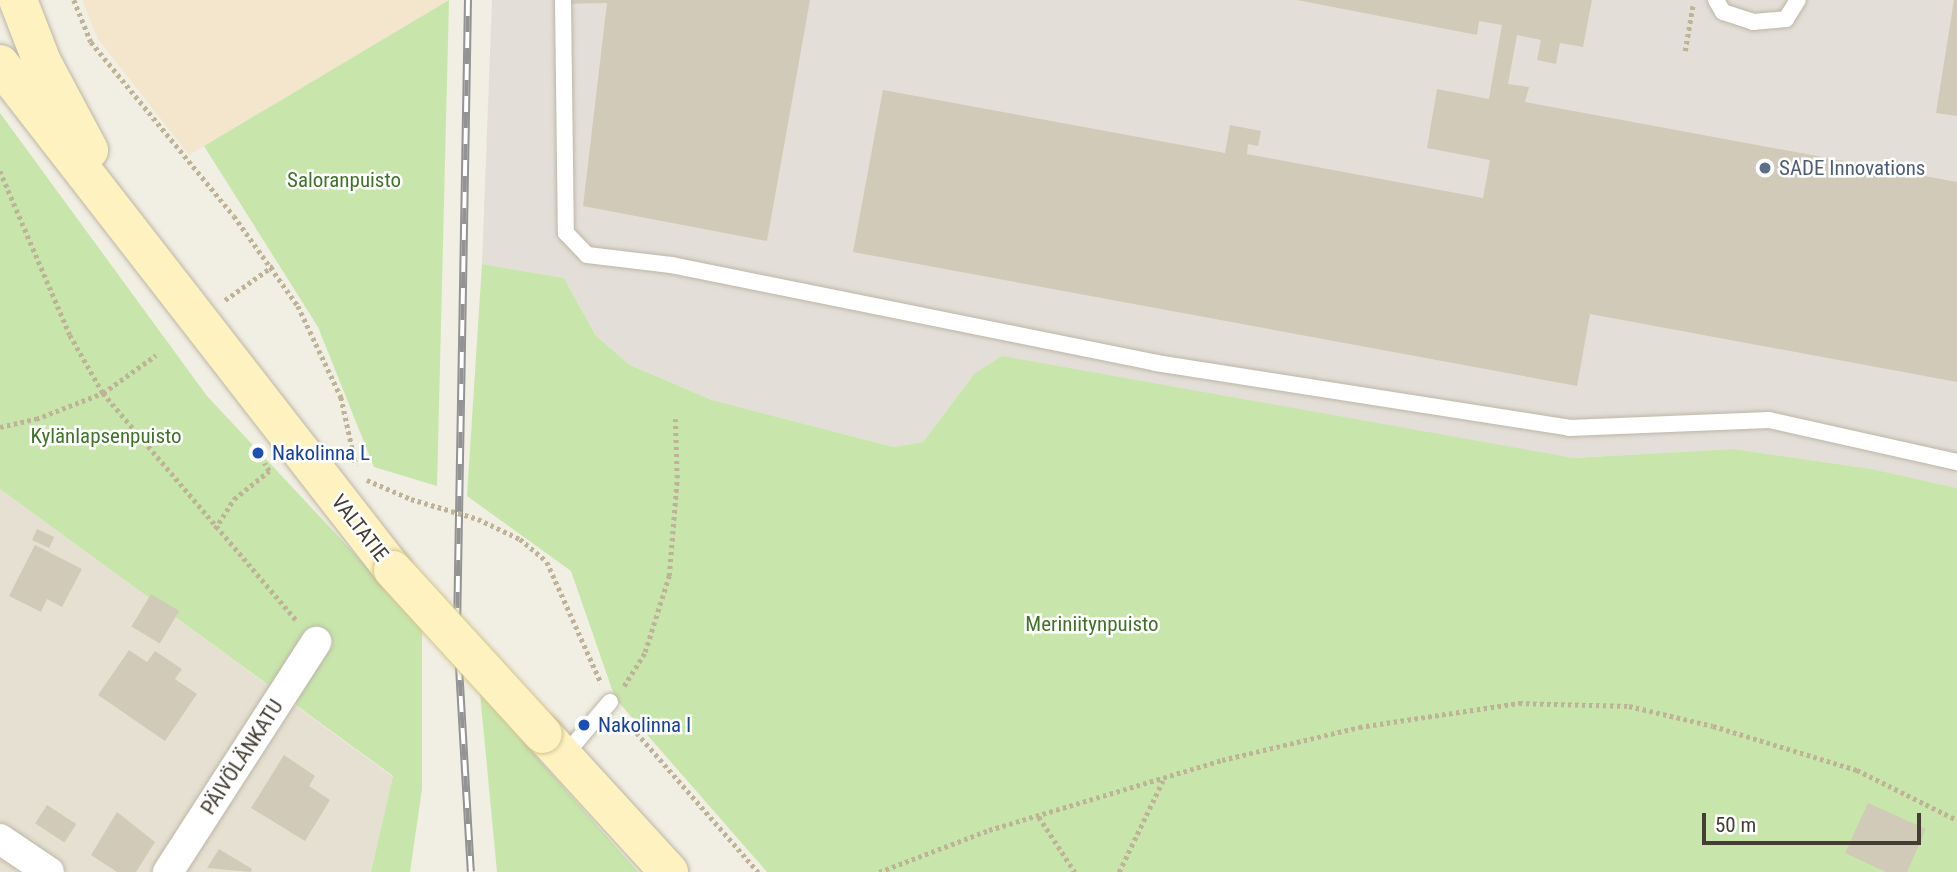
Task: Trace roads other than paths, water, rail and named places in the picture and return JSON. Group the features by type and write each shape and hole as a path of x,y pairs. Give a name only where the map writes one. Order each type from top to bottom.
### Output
{"main road":[{"path":"18,0 42,62 143,251"},
{"name":"VALTATIE","path":"0,64 393,570 669,872"}],"street":[{"name":"PÄIVÖLÄNKATU","path":"168,872 316,642"},
{"path":"0,839 49,872"}],"lane":[{"path":"563,0 566,233 587,255 671,265 1156,363 1569,428 1769,420 1957,462"},
{"path":"1716,0 1723,12 1753,22 1786,19 1798,0"},
{"path":"553,745 610,702"}],"railway":[{"path":"468,0 457,632 471,872"}],"place":[{"name":"SADE Innovations","path":"1765,168"},
{"name":"Nakolinna L","path":"258,453"},
{"name":"Nakolinna I","path":"584,725"}],"park label":[{"name":"Saloranpuisto","path":"344,180"},
{"name":"Kylänlapsenpuisto","path":"106,436"},
{"name":"Meriniitynpuisto","path":"1092,624"}]}
